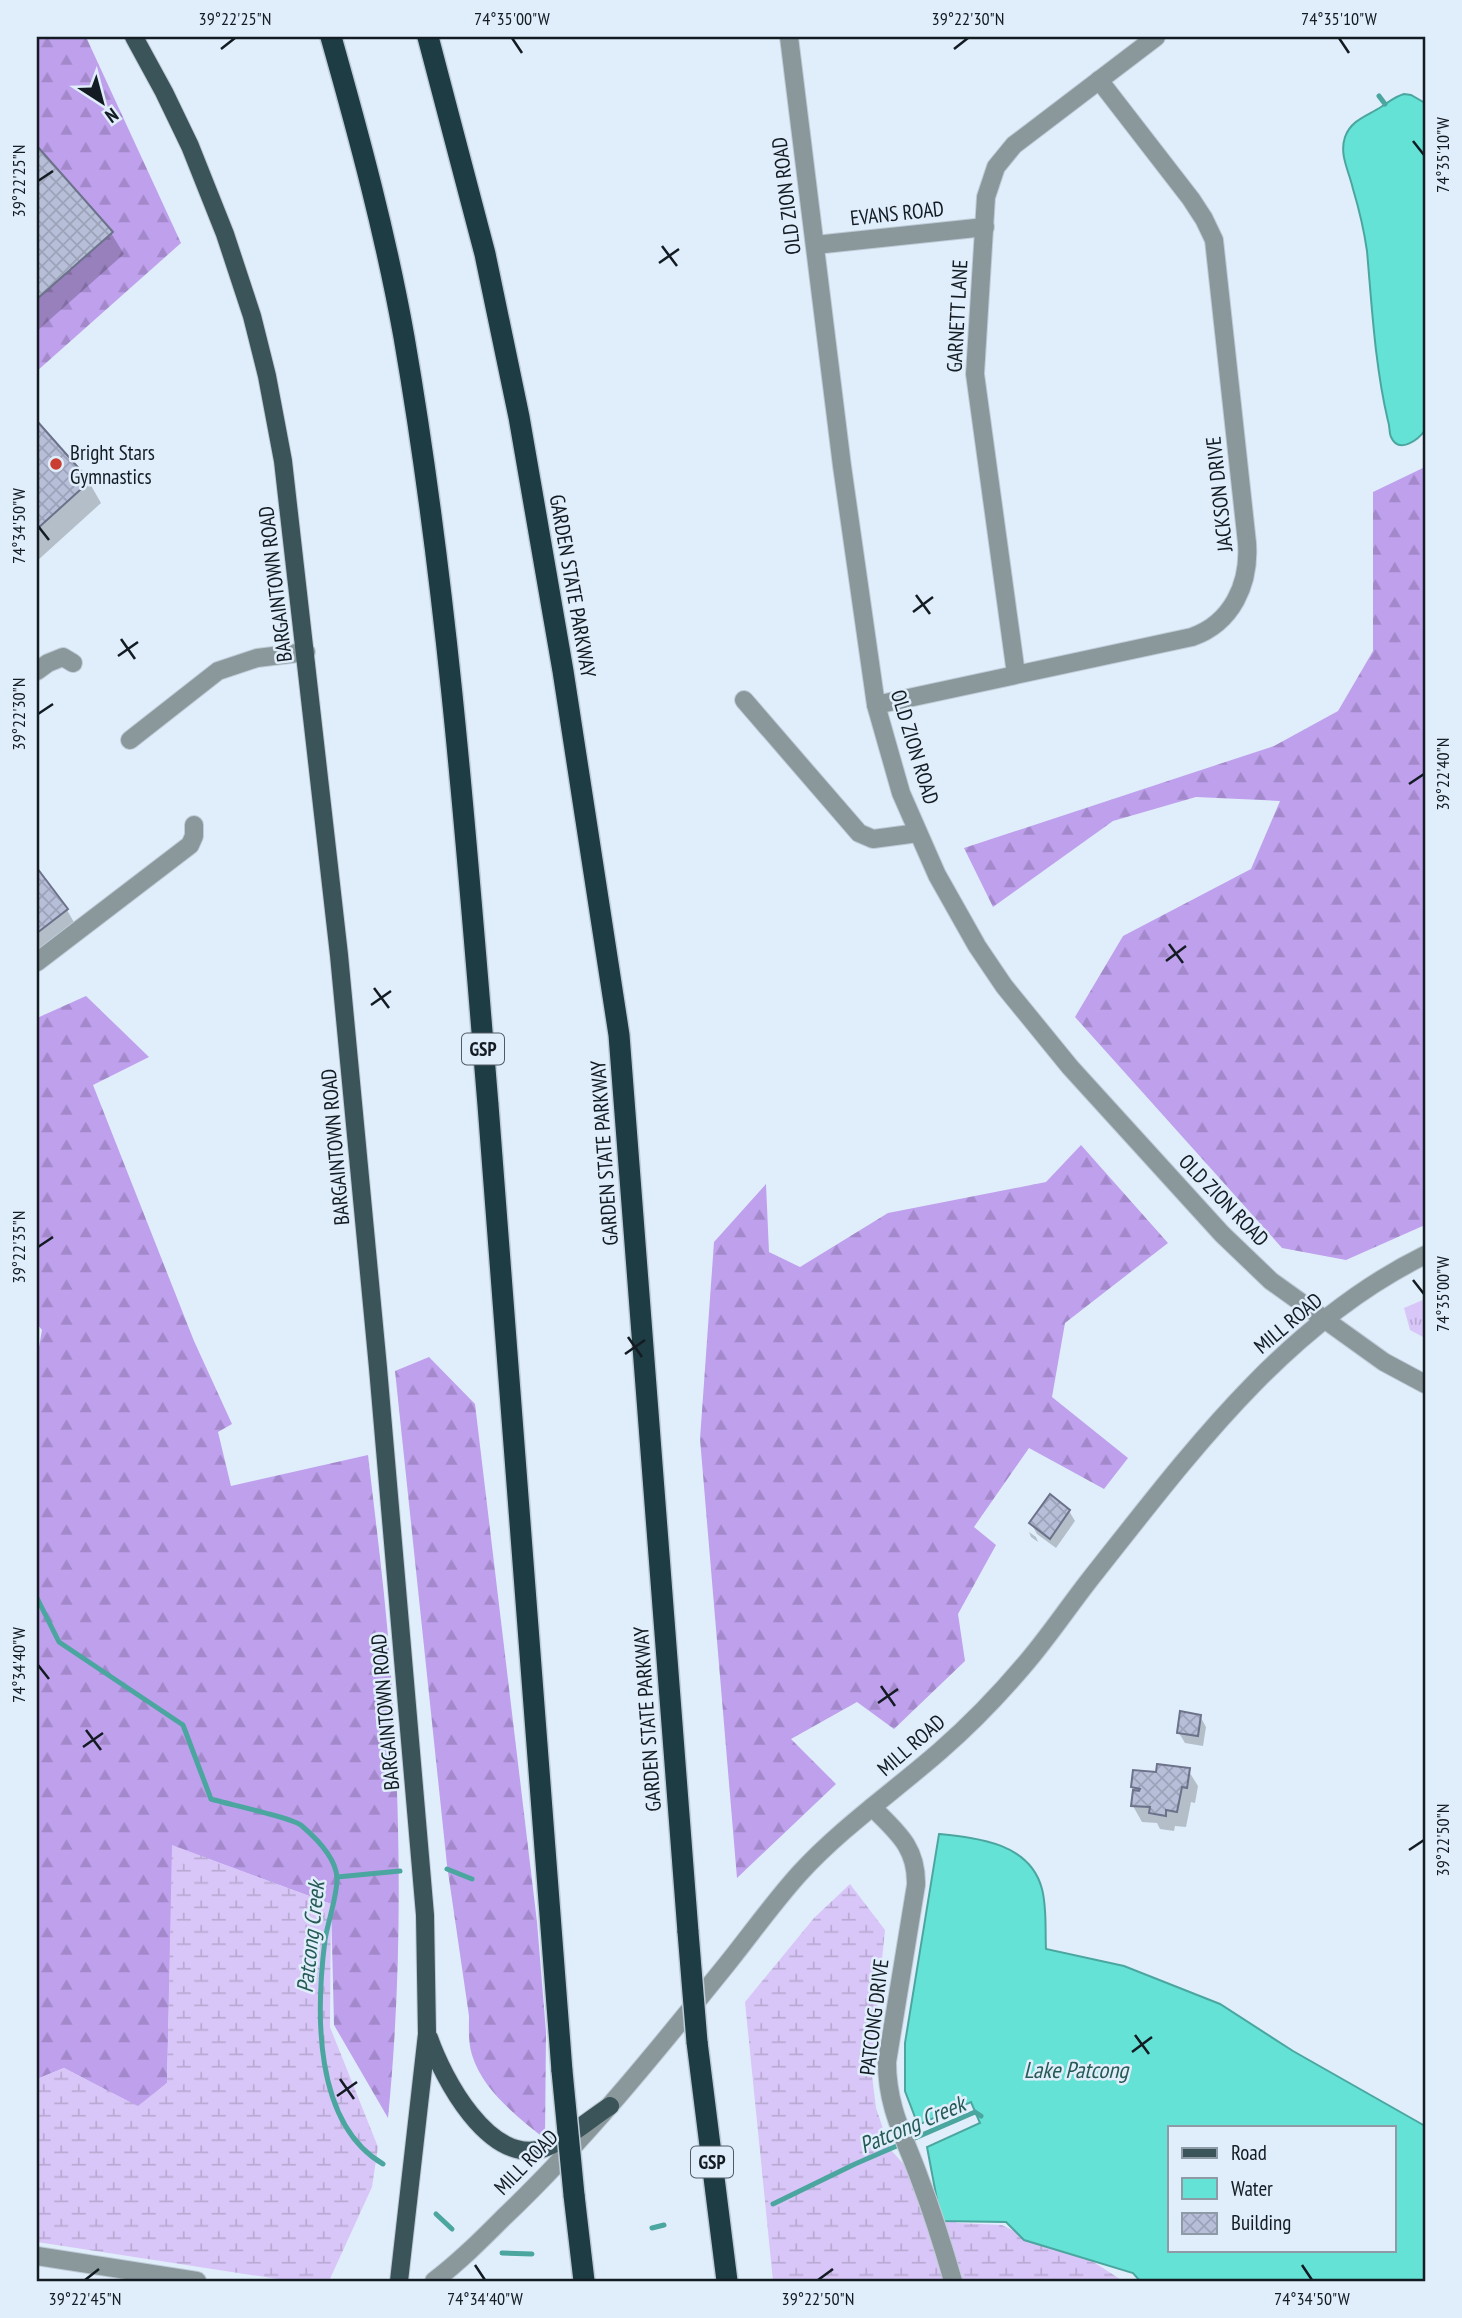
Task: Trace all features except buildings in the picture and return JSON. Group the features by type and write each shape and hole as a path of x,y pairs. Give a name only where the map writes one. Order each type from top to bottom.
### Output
{"highway":[{"name":"GSP","path":"331,37 369,182 403,333 426,480 450,676 466,835 505,1319 562,2071 584,2281"},
{"name":"GARDEN STATE PARKWAY","path":"428,37 485,254 519,417 563,671 619,1035 697,2042 727,2281"}],"main road":[{"name":"BARGAINTOWN ROAD","path":"134,37 164,92 207,187 252,316 276,416 306,652 331,874 378,1367 425,1915 428,2034 399,2281"},
{"path":"428,2034 443,2070 471,2115 496,2138 512,2147 537,2150 551,2145 610,2106"}],"street":[{"name":"OLD ZION ROAD","path":"789,37 844,479 876,705 901,793 937,874 977,946 1004,986 1153,1159 1236,1249 1271,1281 1325,1321 1384,1362 1425,1384"},
{"name":"GARNETT LANE","path":"1016,674 975,374 986,197 996,167 1026,135 1156,37"},
{"name":"JACKSON DRIVE","path":"876,705 1200,634 1229,611 1243,586 1247,572 1247,543 1214,240 1191,199 1099,80"},
{"name":"EVANS ROAD","path":"815,245 985,227"},
{"path":"130,740 218,671 257,658 306,652"},
{"path":"37,671 63,657 73,663"},
{"path":"744,700 859,833 873,839 918,833"},
{"path":"37,961 190,845 194,836 194,825"},
{"name":"MILL ROAD","path":"434,2281 454,2266 544,2180 610,2106 801,1872 872,1807 940,1751 1003,1689 1042,1644 1150,1503 1221,1419 1284,1354 1325,1321 1363,1293 1425,1255"},
{"name":"PATCONG DRIVE","path":"872,1807 904,1840 916,1865 916,1885 887,2062 888,2093 935,2221 953,2281"},
{"path":"37,2256 197,2281"}],"green space":[{"path":"37,37 86,37 181,243 37,371"},
{"path":"1425,467 1425,1225 1346,1260 1282,1248 1075,1017 1123,936 1251,869 1280,801 1196,797 1113,821 993,907 964,848 1274,746 1338,711 1373,651 1373,492"},
{"path":"86,996 149,1057 93,1085 194,1341 232,1424 218,1432 231,1486 368,1455 388,1635 398,1833 396,2004 388,2118 334,2025 331,1904 173,1846 167,2083 138,2107 64,2068 37,2079 37,1359 42,1330 37,1324 37,1018"},
{"path":"1081,1145 1168,1243 1065,1323 1052,1397 1128,1458 1104,1489 1029,1448 974,1527 996,1545 958,1614 965,1661 894,1729 857,1702 791,1739 836,1784 737,1878 700,1439 714,1242 766,1184 769,1252 800,1267 888,1213 1046,1182"},
{"path":"1425,1299 1425,1338 1410,1330 1404,1308"},
{"path":"429,1357 475,1404 537,1922 546,2032 545,2139 493,2092 477,2068 470,2045 469,2016 447,1865 395,1371"},
{"path":"172,1845 331,1904 330,2027 378,2147 372,2187 329,2281 291,2281 37,2242 37,2079 64,2068 138,2106 167,2083"},
{"path":"850,1884 885,1930 871,2067 876,2108 890,2149 957,2223 1002,2225 1034,2241 1078,2252 1123,2281 773,2281 745,2002 814,1918"}],"water":[{"path":"1404,94 1425,103 1425,430 1409,444 1399,445 1390,434 1377,358 1366,243 1345,163 1343,144 1355,122"},
{"name":"Lake Patcong","path":"939,1834 1001,1846 1014,1852 1036,1874 1045,1904 1046,1949 1124,1966 1220,2004 1293,2051 1425,2126 1425,2281 1140,2281 1133,2273 1024,2240 1006,2222 941,2221 927,2147 980,2123 971,2102 918,2125 905,2091 905,2043"}],"waterway":[{"path":"1379,96 1385,104"},
{"name":"Patcong Creek","path":"37,1598 59,1642 183,1725 211,1799 296,1823 313,1836 329,1856 337,1878 322,1968 320,1999 324,2063 343,2122 360,2146 383,2164"},
{"path":"447,1869 472,1879"},
{"path":"337,1877 400,1871"},
{"name":"Patcong Creek","path":"773,2204 855,2164 975,2112 981,2116"},
{"name":"Patcong Creek","path":"436,2214 452,2229"},
{"name":"Patcong Creek","path":"652,2228 664,2225"},
{"name":"Patcong Creek","path":"502,2253 532,2254"}],"place":[{"name":"Bright Stars Gymnastics","path":"56,464"}]}
